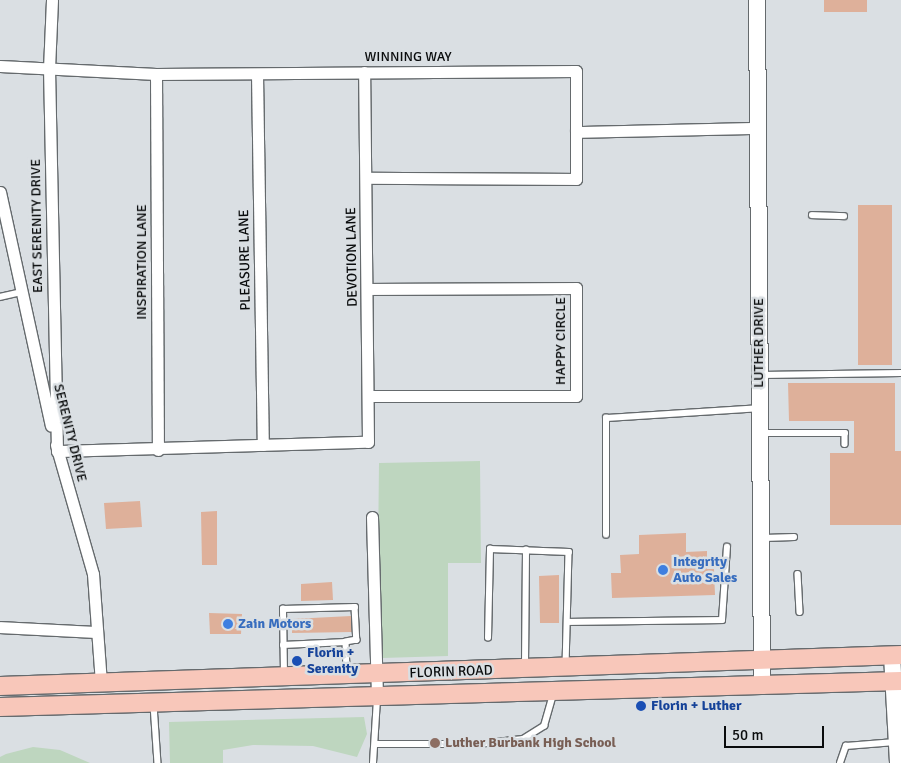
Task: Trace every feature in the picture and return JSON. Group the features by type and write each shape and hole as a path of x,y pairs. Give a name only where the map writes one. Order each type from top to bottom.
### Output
{"main road":[{"name":"FLORIN ROAD","path":"0,686 376,675 896,655"},
{"name":"FLORIN ROAD","path":"0,706 377,699 898,682"},
{"path":"76,705 101,683"}],"street":[{"name":"EAST SERENITY DRIVE","path":"52,0 49,68 57,451"},
{"name":"LUTHER DRIVE","path":"757,0 762,686"},
{"name":"WINNING WAY","path":"0,66 156,74 576,71 576,132"},
{"name":"DEVOTION LANE","path":"263,445 368,442 368,289 364,72"},
{"name":"INSPIRATION LANE","path":"156,74 158,450"},
{"name":"PLEASURE LANE","path":"257,74 263,445"},
{"path":"366,178 576,179 576,132 757,128"},
{"name":"SERENITY DRIVE","path":"0,192 57,451 93,574 95,632 101,683"},
{"name":"HAPPY CIRCLE","path":"368,289 576,288 576,396 369,396"},
{"path":"57,451 158,450 263,445"},
{"path":"372,517 377,699"},
{"path":"0,627 95,632"},
{"path":"896,655 898,763"}],"lane":[{"path":"812,215 844,216"},
{"path":"0,297 22,292"},
{"path":"759,375 901,373"},
{"path":"606,535 606,418 759,408"},
{"path":"759,433 844,433 845,444"},
{"path":"760,538 794,538"},
{"path":"567,622 722,620 727,547"},
{"path":"488,638 490,550 569,552 566,668"},
{"path":"525,669 526,550"},
{"path":"798,574 800,612"},
{"path":"283,645 357,640 355,607 283,609 283,645 284,677"},
{"path":"346,642 347,676"},
{"path":"375,744 478,744 523,739 544,726 553,693"},
{"path":"373,763 377,699"},
{"path":"154,703 158,763"},
{"path":"840,763 846,746 897,742"}],"green space":[{"path":"480,461 481,563 448,563 448,656 382,658 377,644 379,463"},
{"path":"364,717 367,734 357,757 313,746 253,745 223,750 223,763 170,763 169,722"},
{"path":"33,747 60,750 90,763 0,763 0,757 6,754"}],"building":[{"path":"824,0 867,0 867,12 824,12"},
{"path":"858,205 892,205 892,365 858,365"},
{"path":"788,383 895,383 895,451 901,451 901,525 830,525 830,453 854,453 854,421 789,421"},
{"path":"140,501 142,527 106,529 104,503"},
{"path":"217,511 217,565 202,565 201,512"},
{"path":"686,533 686,552 707,551 707,569 714,569 715,595 612,598 611,573 621,573 620,555 639,554 639,535"},
{"path":"559,575 559,623 540,623 539,576"},
{"path":"332,582 333,600 301,601 301,584"},
{"path":"209,613 242,614 241,634 210,634"},
{"path":"351,616 352,632 292,633 292,619"}],"place":[{"name":"Integrity Auto Sales","path":"663,570"},
{"name":"Zain Motors","path":"228,624"},
{"name":"Florin + Serenity","path":"297,661"},
{"name":"Florin + Luther","path":"641,706"},
{"name":"Luther Burbank High School","path":"435,743"}]}
